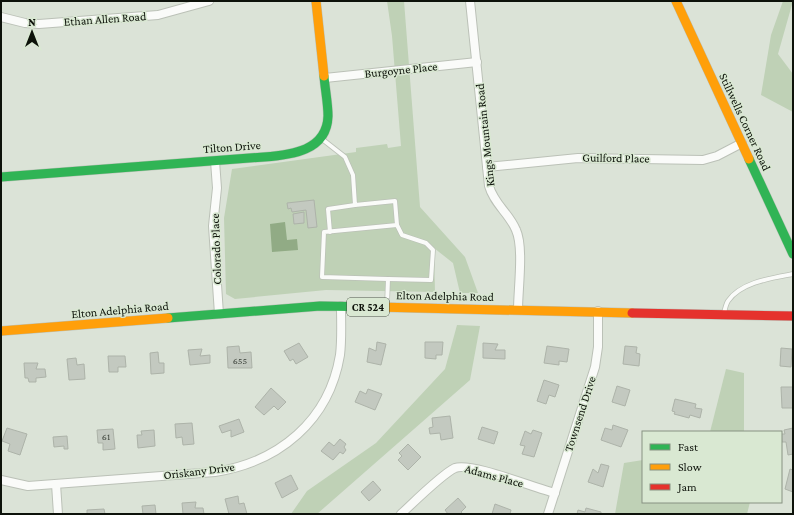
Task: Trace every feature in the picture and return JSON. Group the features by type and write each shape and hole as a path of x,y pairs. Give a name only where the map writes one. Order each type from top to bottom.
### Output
{"main road":[{"path":"316,1 328,117 320,138"},
{"name":"Stillwells Corner Road","path":"676,1 793,254"},
{"name":"Tilton Drive","path":"1,177 295,154 311,147 320,138"},
{"name":"Elton Adelphia Road","path":"1,331 341,306 793,316"}],"street":[{"name":"Ethan Allen Road","path":"1,17 25,23 39,24 140,17 158,15 209,1"},
{"name":"Kings Mountain Road","path":"470,1 490,191 498,205 513,224 519,239 518,310"},
{"name":"Burgoyne Place","path":"325,78 477,62"},
{"name":"Guilford Place","path":"487,167 578,158 703,160 717,156 742,143"},
{"name":"Colorado Place","path":"215,161 217,188 213,226 219,314"},
{"name":"Oriskany Drive","path":"1,480 24,485 56,484 226,470 264,458 281,448 306,425 326,397 340,354 341,306"},
{"name":"Townsend Drive","path":"548,514 595,367 598,347 598,311"},
{"name":"Adams Place","path":"401,514 448,472 460,467 475,469 554,493"},
{"path":"56,484 58,514"}],"lane":[{"path":"320,138 345,157 353,175 355,205"},
{"path":"330,232 328,209 394,201 397,225 402,235 426,243 433,250 431,280 322,277 324,232 330,232 397,225"},
{"path":"723,315 728,301 739,291 763,280 793,274"},
{"path":"387,307 388,279"}],"shaded area":[{"path":"387,1 404,1 420,207 465,257 478,293 460,293 453,263 434,248 435,292 326,290 235,299 226,294 224,218 232,169 356,152 356,148 387,144 388,148 401,146 392,36"},
{"path":"783,1 793,1 778,54 793,74 793,112 761,95 771,35"},
{"path":"285,222 287,240 297,239 298,250 272,252 270,224"},
{"path":"457,325 480,326 470,380 317,514 291,514 307,491 376,443 445,369"},
{"path":"726,369 744,373 744,431 710,431"},
{"path":"642,460 642,503 750,503 747,514 615,514 624,463"}],"building":[{"path":"314,200 317,227 308,228 306,210 292,212 291,208 288,209 287,203"},
{"path":"304,212 304,223 294,224 293,214"},
{"path":"377,342 386,344 381,365 367,362 369,348 376,351"},
{"path":"425,342 443,342 442,355 436,355 436,359 425,358"},
{"path":"299,343 308,357 296,364 293,359 290,361 284,351"},
{"path":"483,343 498,344 495,350 505,350 505,359 483,358"},
{"path":"239,346 240,353 251,352 252,368 228,368 227,347"},
{"path":"547,346 569,349 567,362 559,361 559,365 544,363"},
{"path":"625,346 637,347 636,353 640,354 639,366 623,364"},
{"path":"781,348 792,349 791,367 780,366"},
{"path":"202,349 200,356 210,355 210,363 190,365 188,350"},
{"path":"158,352 159,363 164,363 164,373 151,374 150,353"},
{"path":"108,356 125,356 126,367 118,367 118,372 109,372"},
{"path":"76,358 77,365 84,364 85,379 69,380 67,359"},
{"path":"24,363 38,363 36,369 45,369 46,377 36,378 36,382 29,382 28,378 25,378"},
{"path":"544,380 559,385 555,397 549,395 546,404 537,401"},
{"path":"617,386 630,390 625,406 612,402"},
{"path":"781,387 793,387 793,408 782,408"},
{"path":"271,388 286,402 278,410 274,406 264,415 255,407"},
{"path":"368,389 382,394 375,410 355,402 360,391 366,394"},
{"path":"675,399 696,404 695,408 702,409 700,418 690,415 689,418 674,414 675,412 672,411"},
{"path":"450,416 453,438 441,440 440,433 430,434 429,428 433,427 432,418"},
{"path":"239,419 244,432 231,437 231,430 222,433 219,426"},
{"path":"192,423 194,444 183,445 182,437 176,438 175,424"},
{"path":"613,425 628,430 621,447 601,440 605,428 612,430"},
{"path":"482,427 498,432 494,444 478,439"},
{"path":"7,428 27,434 20,455 8,451 10,444 2,441"},
{"path":"793,428 793,454 788,455 786,442 782,442 782,434 785,434 784,430"},
{"path":"113,429 115,449 103,450 103,443 98,443 97,430"},
{"path":"154,430 155,446 138,448 137,435 142,435 141,431"},
{"path":"533,430 542,433 534,457 522,454 525,446 520,445 525,431 531,434"},
{"path":"67,436 68,449 64,449 64,446 54,447 53,437"},
{"path":"340,439 346,444 344,447 346,450 343,454 340,452 333,460 321,451 329,442 334,446"},
{"path":"408,444 421,457 408,470 398,460 402,456 399,453"},
{"path":"601,464 609,466 603,487 588,482 593,469 598,473"},
{"path":"790,469 793,470 793,492 785,489"},
{"path":"291,475 298,489 282,498 275,483"},
{"path":"373,481 381,490 369,501 361,492"},
{"path":"238,496 239,504 244,503 247,514 229,514 225,499"},
{"path":"458,498 466,507 461,512 463,514 448,514 445,510"},
{"path":"196,502 195,508 203,508 204,514 183,514 182,503"},
{"path":"495,504 511,510 510,514 492,514"},
{"path":"155,505 156,514 143,514 142,506"},
{"path":"586,508 601,512 601,514 577,514 578,510 585,512"},
{"path":"104,509 105,514 87,514 87,510"}],"traffic: fast":[{"path":"1,177 264,157 285,155 306,149 321,137 326,128 328,111 324,76"},
{"path":"749,159 793,254"},
{"path":"168,318 320,306 377,307"}],"traffic: slow":[{"path":"316,1 324,76"},
{"path":"676,1 749,159"},
{"path":"377,307 632,313"},
{"path":"1,331 168,318"}],"traffic: jam":[{"path":"632,313 793,316"}]}
